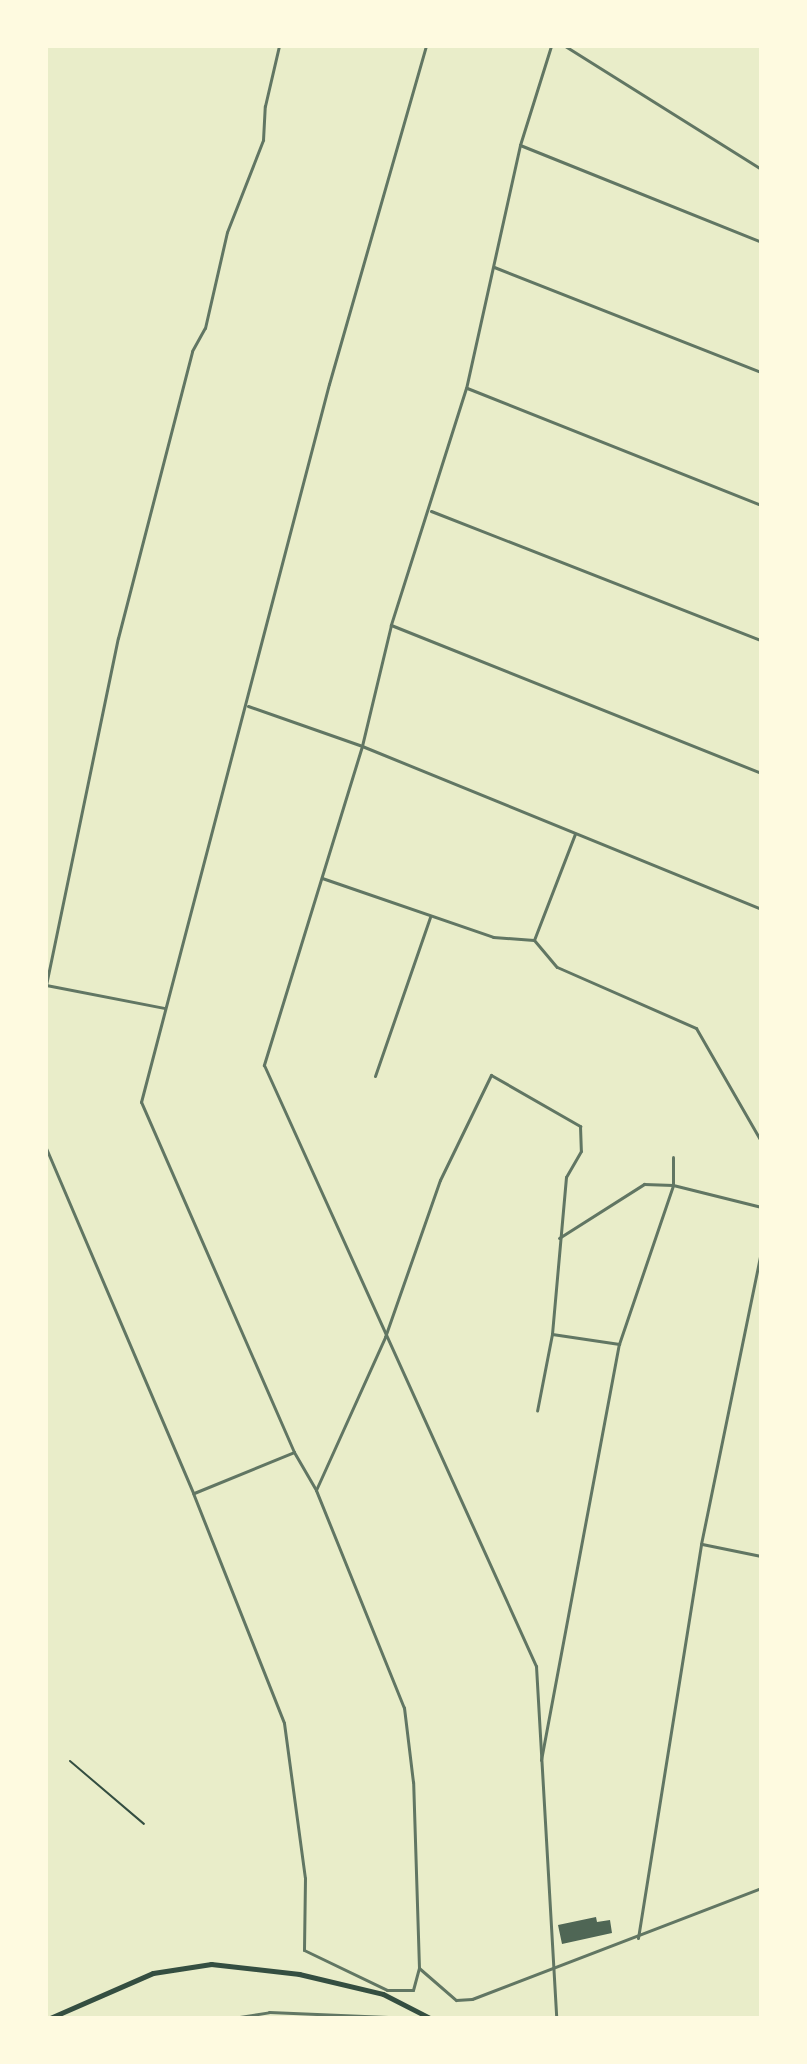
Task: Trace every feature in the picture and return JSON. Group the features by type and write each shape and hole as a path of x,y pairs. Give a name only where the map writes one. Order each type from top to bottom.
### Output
{"main road":[{"path":"50,2018 153,1973 211,1964 299,1974 383,1994 430,2018"}],"street":[{"path":"165,1008 46,985 118,638 192,351 205,328 229,224 249,186 263,140 265,106 279,46"},
{"path":"46,1148 193,1493 284,1723 305,1878 304,1950 387,1990 413,1990 419,1968 413,1782 404,1708 316,1490 294,1452 142,1113 145,1079 248,706 329,384 426,46"},
{"path":"551,46 520,145 466,388 431,511 391,625 362,746 264,1065 536,1666 556,2018"},
{"path":"565,46 761,169"},
{"path":"520,145 761,242"},
{"path":"494,267 761,372"},
{"path":"466,388 761,505"},
{"path":"431,511 761,640"},
{"path":"391,625 761,773"},
{"path":"248,706 362,746 761,909"},
{"path":"534,940 575,834"},
{"path":"321,878 493,937 534,940 557,967 696,1028 761,1141"},
{"path":"375,1076 430,917"},
{"path":"316,1490 385,1337 440,1180 491,1075 580,1126 581,1151 566,1177 552,1334 537,1411"},
{"path":"540,1764 619,1344 673,1185 673,1157"},
{"path":"559,1238 644,1184 673,1185 761,1207"},
{"path":"638,1938 701,1544 761,1252"},
{"path":"552,1334 619,1344"},
{"path":"193,1493 294,1452"},
{"path":"701,1544 761,1556"},
{"path":"419,1968 456,2000 554,1972 761,1888"},
{"path":"233,2018 269,2012 412,2018"}],"path":[{"path":"70,1761 144,1824"}],"building":[{"path":"596,1917 597,1922 610,1920 612,1933 562,1944 558,1925"}]}
